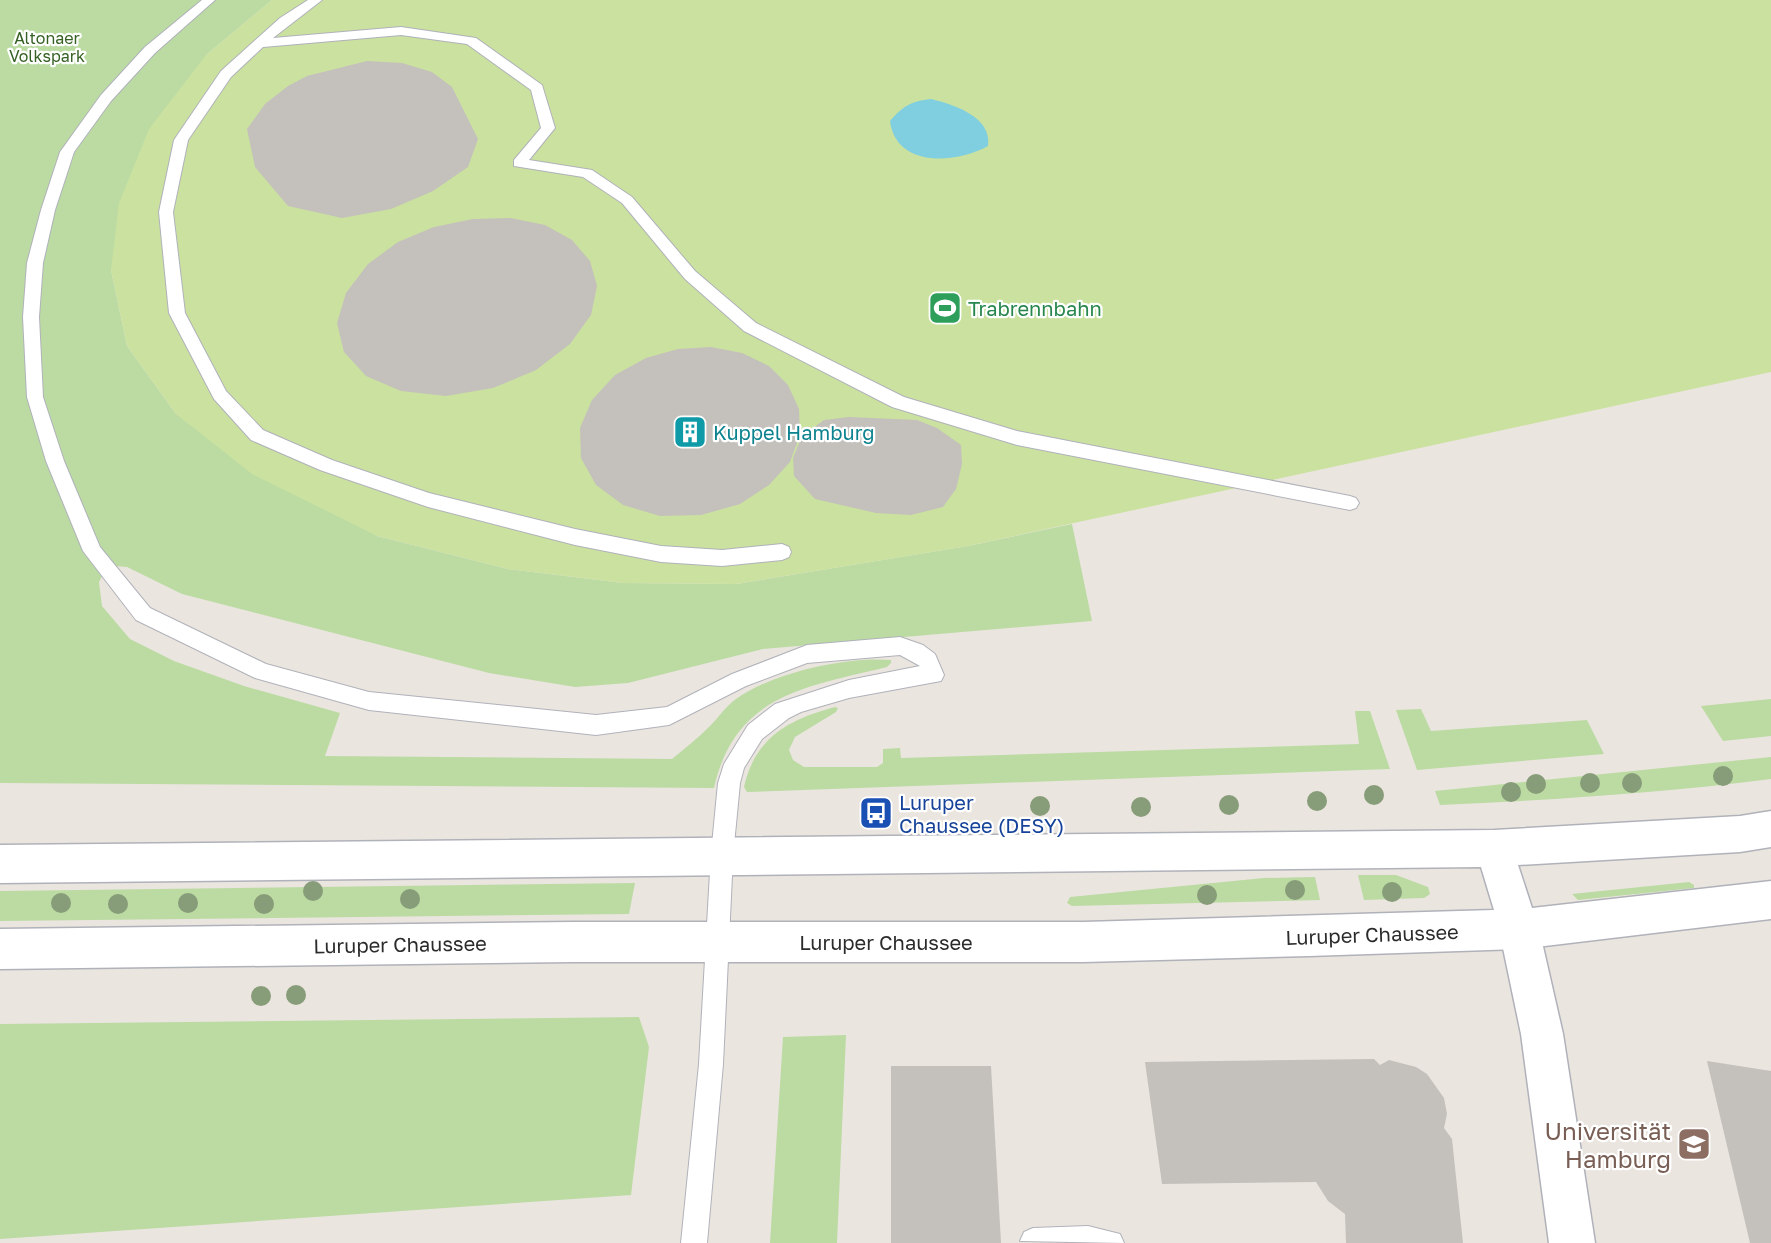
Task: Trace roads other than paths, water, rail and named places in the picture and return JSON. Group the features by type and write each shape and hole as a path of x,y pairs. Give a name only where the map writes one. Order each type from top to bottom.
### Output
{"main road":[{"path":"0,864 1494,848 1740,834 1771,830"},
{"path":"1494,848 1519,929 1542,1034 1572,1243"},
{"name":"Luruper Chaussee","path":"0,949 717,942 1084,942 1519,929 1771,900"}],"lane":[{"path":"209,0 184,19 135,66 106,98 67,152 48,210 35,263 31,317 35,397 55,461 92,551 143,614 262,672 369,701 596,725 669,716 739,680 807,654 900,646 916,651 928,660 934,675 900,678 849,688 798,704 782,711 755,732 739,756 729,783 722,855 711,1064 694,1243"},
{"path":"316,0 284,21 226,74 181,140 166,212 177,313 220,394 257,435 326,465 428,500 574,537 661,554 722,558 782,552"},
{"path":"261,43 401,31 471,41 537,88 548,128 519,163 587,173 627,200 690,275 750,327 898,402 1017,438 1350,503"},
{"path":"1034,1241 1088,1239 1111,1243"}],"water":[{"path":"931,99 961,109 978,120 988,136 988,146 975,152 945,158 929,158 903,147 895,136 890,121 908,105"}],"place":[{"name":"Trabrennbahn","path":"945,308"},
{"name":"Kuppel Hamburg","path":"690,432"},
{"name":"Luruper Chaussee (DESY)","path":"876,813"},
{"name":"Universität Hamburg","path":"1694,1144"}],"park label":[{"name":"Altonaer Volkspark","path":"47,47"}]}
